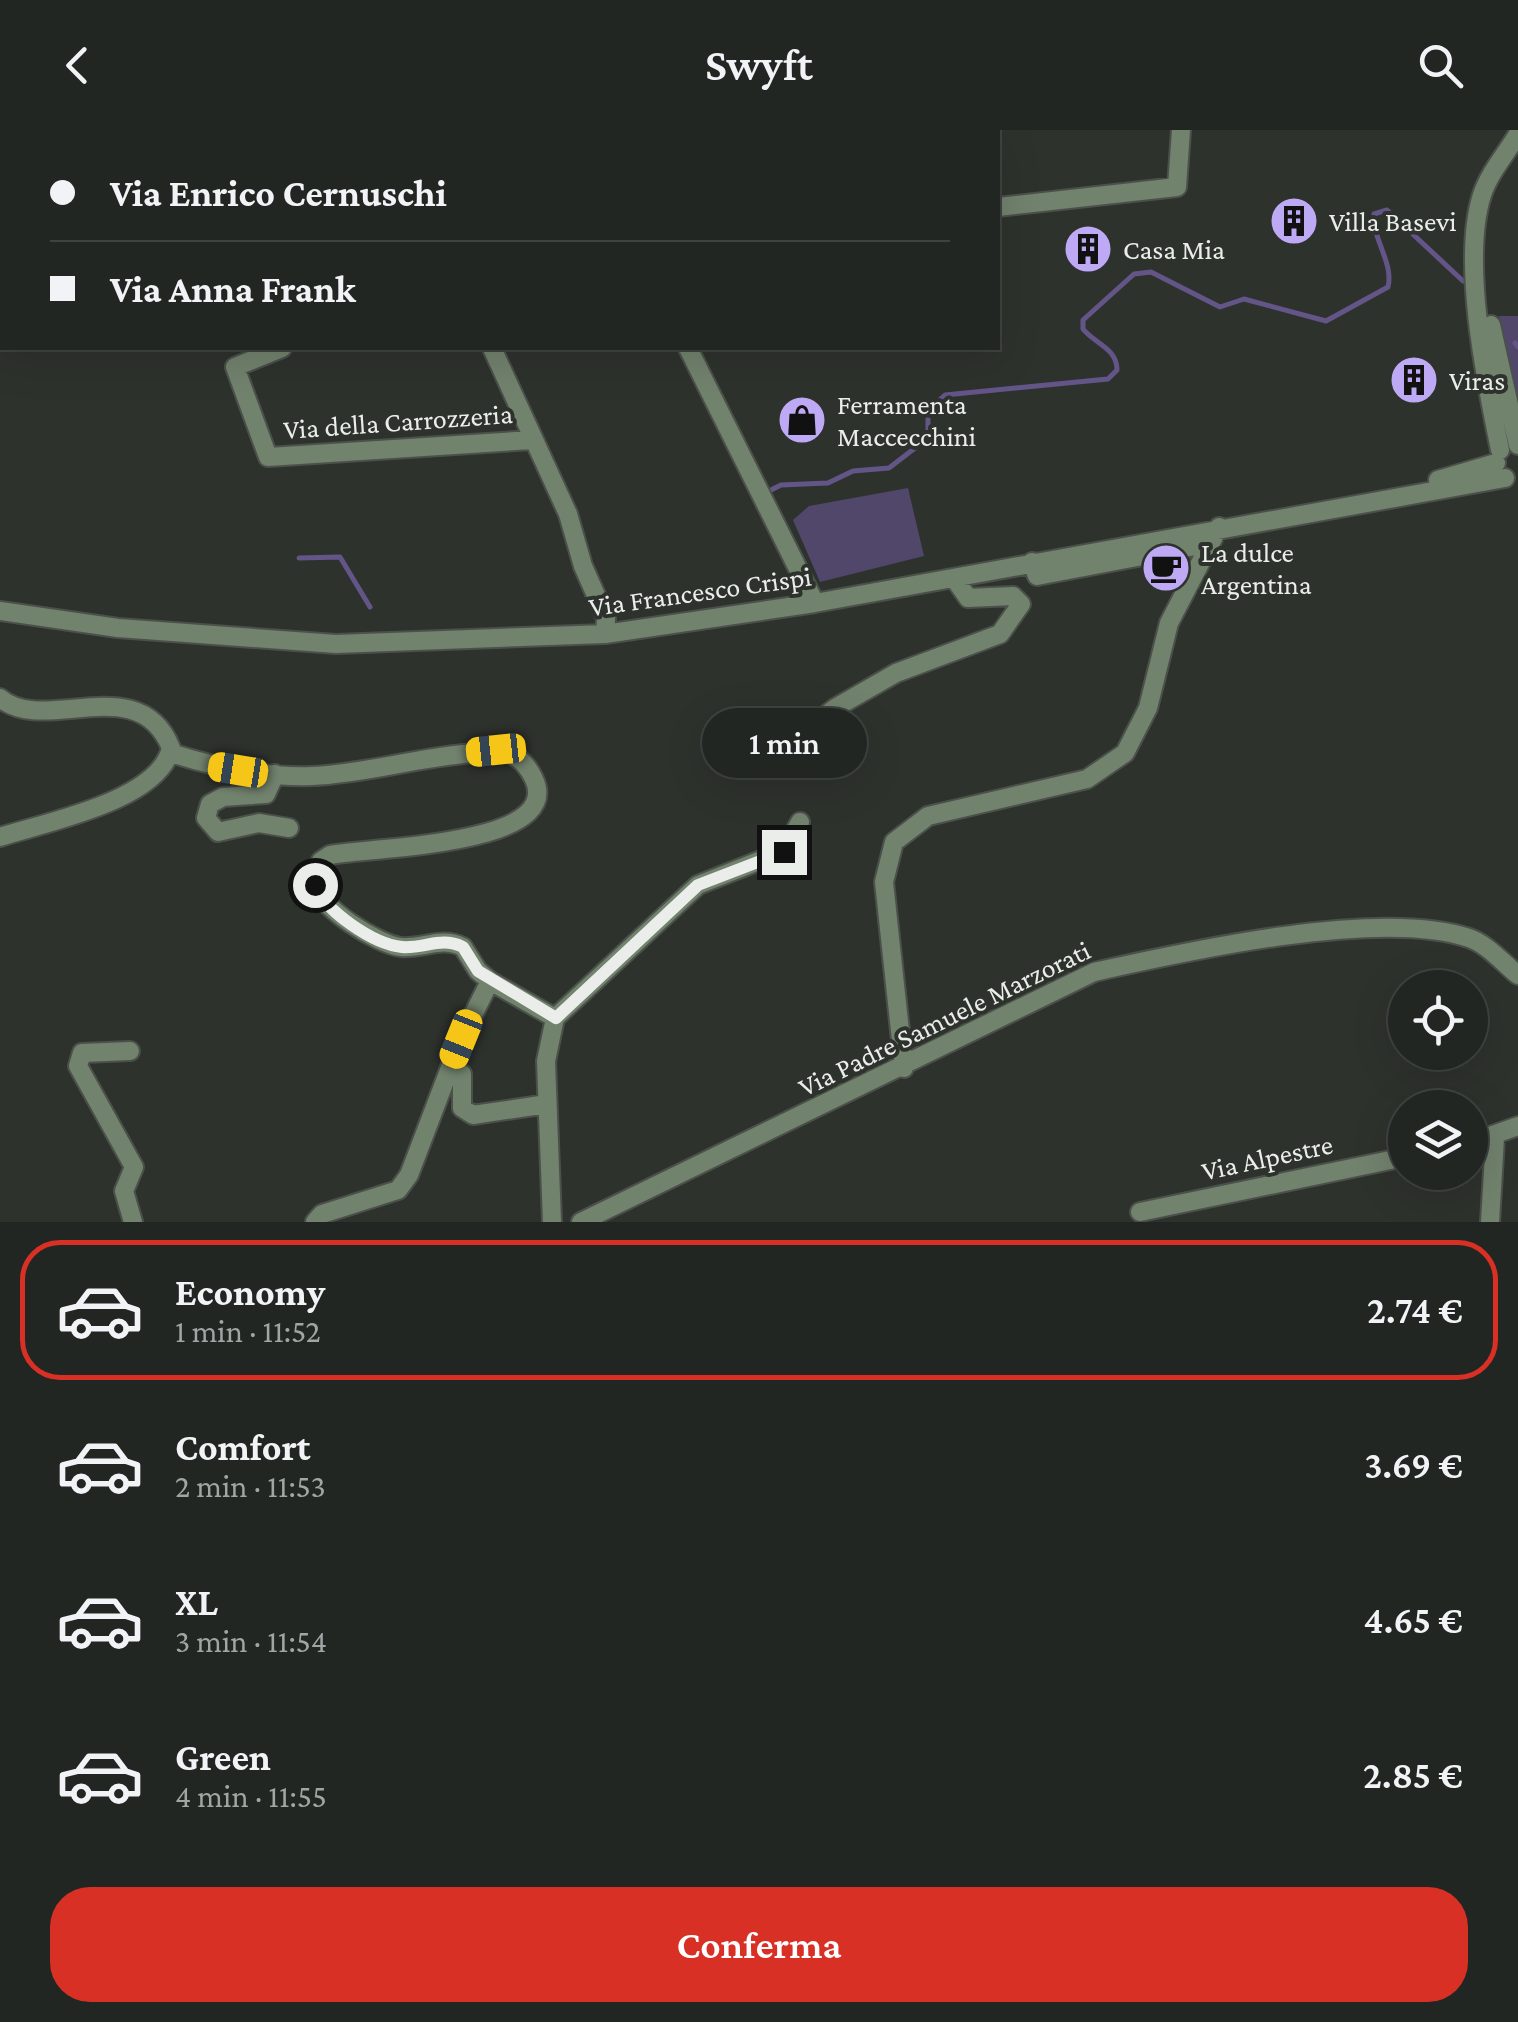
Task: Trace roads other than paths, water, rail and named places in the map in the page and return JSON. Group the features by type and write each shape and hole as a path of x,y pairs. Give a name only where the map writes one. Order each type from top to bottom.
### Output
{"street":[{"path":"1000,207 1178,187 1181,130"},
{"path":"1509,460 1485,370 1486,310 1474,251 1484,190 1518,134"},
{"name":"Via della Carrozzeria","path":"277,350 235,367 268,457 532,440"},
{"path":"493,350 568,514 583,566 606,618 605,634"},
{"path":"690,352 814,602"},
{"name":"Via Francesco Crispi","path":"0,612 118,628 336,644 605,634 1215,535 1400,495 1509,460"},
{"path":"904,1068 884,882 894,842 928,816 1087,779 1125,752 1148,708 1170,623 1215,535"},
{"path":"788,746 835,708 896,673 1000,634 1020,611 1021,604 1013,596 968,598 954,578"},
{"path":"0,698 21,710 98,706 126,709 158,729 170,753 214,766 274,774 313,776 496,750 521,760 538,788 533,810 521,820 466,837 330,855 321,862 314,878 319,896 333,910 376,937 398,947 453,942 490,980 556,1018"},
{"path":"0,837 127,794 154,776 170,753"},
{"path":"274,774 266,794 223,797 210,804 206,818 218,832 250,824 289,828"},
{"path":"552,1222 546,1062 556,1018 698,885 784,852 800,822"},
{"name":"Via Padre Samuele Marzorati","path":"580,1222 904,1068 1094,972 1160,956 1339,930 1436,929 1474,939 1518,975"},
{"path":"315,1222 322,1214 398,1190 409,1174 461,1039 490,980"},
{"path":"130,1051 82,1053 78,1066 134,1167 124,1191 132,1222"},
{"path":"462,1074 462,1108 473,1115 547,1104"},
{"path":"1488,1140 1518,1126"},
{"path":"1490,1222 1496,1138"},
{"name":"Via Alpestre","path":"1140,1212 1388,1161"}],"waterway":[{"path":"769,491 781,485 828,483 853,471 889,468 928,438 928,410 945,395 1108,379 1117,370 1116,363 1109,351 1083,329 1083,320 1134,274 1151,272 1220,307 1244,299 1326,321 1388,287 1388,269 1374,223 1374,214 1387,210 1463,281"},
{"path":"1515,343 1518,347"},
{"path":"299,558 340,557 370,607"}],"place":[{"name":"Villa Basevi","path":"1294,221"},
{"name":"Casa Mia","path":"1088,249"},
{"name":"Viras","path":"1414,380"},
{"name":"Ferramenta Maccecchini","path":"802,420"},
{"name":"La dulce Argentina","path":"1166,568"}]}
